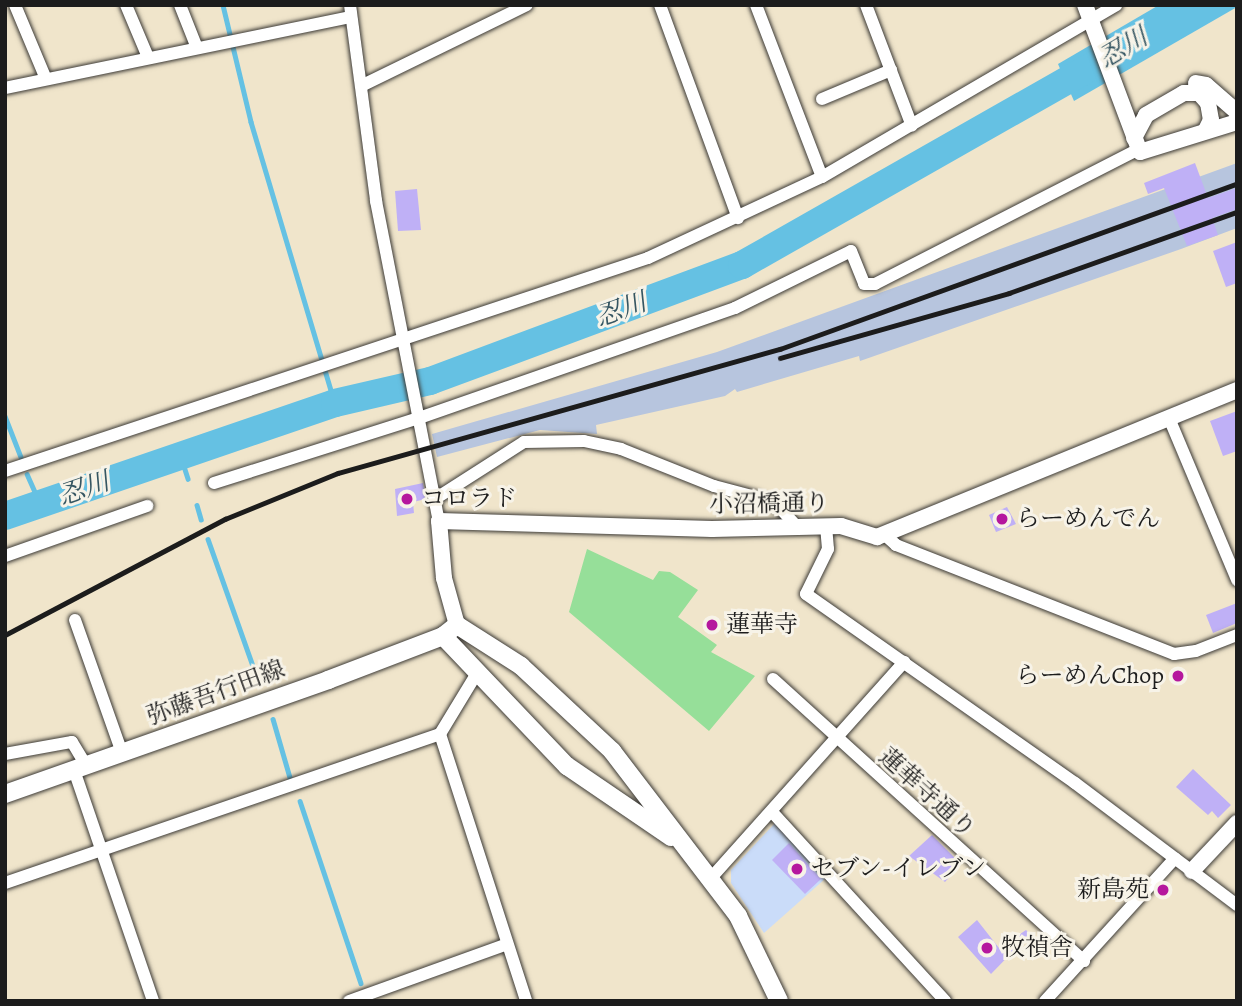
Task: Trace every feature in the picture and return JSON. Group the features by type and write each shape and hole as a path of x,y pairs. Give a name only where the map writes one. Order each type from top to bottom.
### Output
{"main road":[{"name":"弥藤吾行田線","path":"5,794 443,636 457,625"},
{"path":"457,625 521,666 603,740 680,843 710,878 752,941 779,1001"},
{"path":"443,636 581,778 680,843"}],"street":[{"path":"15,5 46,79"},
{"path":"126,5 148,57"},
{"path":"180,5 197,48"},
{"path":"363,85 527,5"},
{"path":"660,5 738,218"},
{"path":"756,5 822,177"},
{"path":"866,5 912,126"},
{"path":"5,471 406,341 648,258 822,177 912,126 1090,17 1116,5"},
{"path":"5,88 197,48 350,11 363,85 376,201 438,497 444,578 457,625"},
{"path":"1090,17 1121,96 1135,144 1144,152 1237,122"},
{"path":"822,99 891,70"},
{"path":"215,483 735,308 851,251 864,284 875,285 1135,144 1141,119 1190,83 1206,85 1237,112"},
{"path":"1174,96 1193,92 1203,96 1212,120 1206,130"},
{"path":"1121,96 1140,109 1157,107"},
{"path":"1237,390 885,535 896,545 1174,654 1196,651 1237,635"},
{"path":"1169,418 1237,580"},
{"path":"438,497 524,442 584,441 621,449 714,486 755,497 780,508 798,528"},
{"path":"5,556 147,506"},
{"name":"小沼橋通り","path":"439,521 798,528 841,526 872,537 885,535"},
{"path":"827,526 828,549 806,593 1237,905"},
{"path":"75,620 122,753"},
{"path":"710,878 773,813 904,662"},
{"path":"5,883 102,852 440,734 477,673"},
{"name":"蓮華寺通り","path":"773,679 836,740 1084,961"},
{"path":"440,734 526,1001"},
{"path":"5,754 72,742 102,852 153,1001"},
{"path":"773,813 945,1001"},
{"path":"1192,871 1237,823"},
{"path":"1045,1001 1175,858"},
{"path":"349,1001 507,944"}],"shaded area":[{"path":"1237,163 1237,228 1181,249 860,361 859,356 737,392 735,389 725,396 596,425 597,434 540,430 437,457 432,434 717,352"},
{"path":"775,823 826,878 764,933 731,883 731,870"}],"green space":[{"path":"587,549 653,580 659,571 670,572 698,590 678,617 717,645 711,652 755,676 709,731 569,612"}],"water":[{"path":"1159,5 1237,7 1074,101 1058,64"}],"building":[{"path":"1195,163 1208,198 1237,188 1237,209 1212,218 1218,235 1187,246 1164,188 1148,194 1144,183"},
{"path":"417,189 421,230 398,231 395,191"},
{"path":"1237,242 1237,283 1226,287 1213,251"},
{"path":"1237,411 1237,451 1223,456 1210,421"},
{"path":"423,483 426,499 413,502 414,513 397,516 395,489"},
{"path":"1007,507 1016,524 996,532 989,515"},
{"path":"1237,603 1237,623 1213,633 1206,615"},
{"path":"1193,769 1231,805 1218,818 1212,811 1208,815 1176,787"},
{"path":"932,835 961,864 945,882 909,856"},
{"path":"789,843 821,879 805,894 772,860"},
{"path":"977,920 999,948 1026,930 1030,934 991,974 958,937"}],"waterway":[{"path":"223,5 251,122 335,403"},
{"name":"忍川","path":"5,516 335,403 430,381 742,265 1097,63"},
{"path":"5,416 21,457"},
{"path":"180,454 188,479"},
{"path":"27,474 40,503"},
{"path":"197,505 201,519"},
{"path":"208,539 259,683"},
{"path":"273,719 291,781"},
{"path":"300,801 361,983"}],"railway":[{"path":"5,635 225,519 338,473 780,349 1237,184"},
{"path":"780,358 1009,293 1237,212"}],"place":[{"name":"コロラド","path":"407,499"},
{"name":"らーめんでん","path":"1002,519"},
{"name":"蓮華寺","path":"712,625"},
{"name":"らーめんChop","path":"1178,676"},
{"name":"セブン-イレブン","path":"797,869"},
{"name":"新島苑","path":"1163,890"},
{"name":"牧禎舎","path":"987,948"}]}
